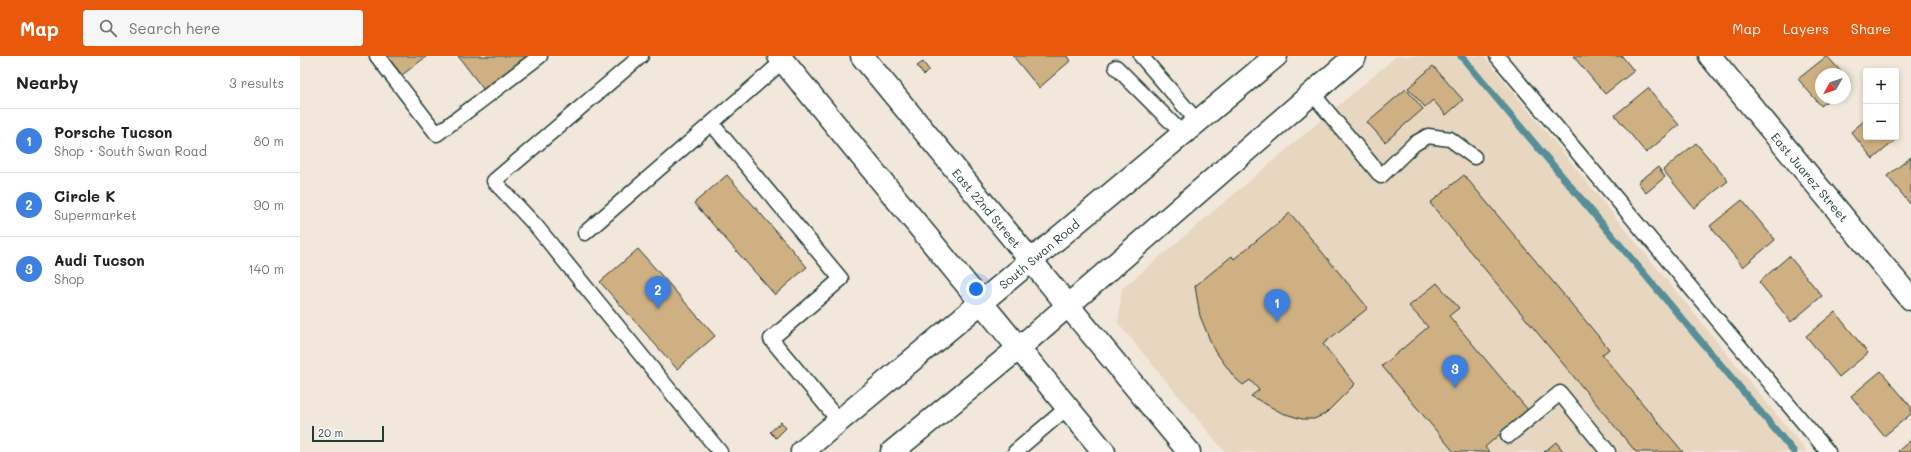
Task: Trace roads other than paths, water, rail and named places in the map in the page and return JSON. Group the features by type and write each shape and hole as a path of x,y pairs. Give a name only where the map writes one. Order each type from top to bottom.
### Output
{"main road":[{"name":"South Swan Road","path":"802,452 1276,56"},
{"path":"892,452 1019,348 1355,56"},
{"name":"East Juarez Street","path":"1710,56 1911,299"},
{"name":"East 22nd Street","path":"865,57 1189,452"},
{"path":"781,59 1104,452"}],"lane":[{"path":"377,56 437,134 540,56"},
{"path":"641,56 494,181 536,226 720,452"},
{"path":"1141,56 1190,127"},
{"path":"1497,56 1828,452"},
{"path":"586,233 712,124 781,59"},
{"path":"1116,67 1190,127"},
{"path":"1312,93 1381,176 1414,144 1428,136 1450,139 1474,157"},
{"path":"712,124 841,279 770,339 839,421"},
{"path":"1508,436 1560,393 1608,452"},
{"path":"1015,452 1068,407"}],"waterway":[{"path":"1461,56 1794,452"}],"place":[{"name":"Circle K","path":"658,309"},
{"name":"Porsche Tucson","path":"1277,322"},
{"name":"Audi Tucson","path":"1455,388"}]}
